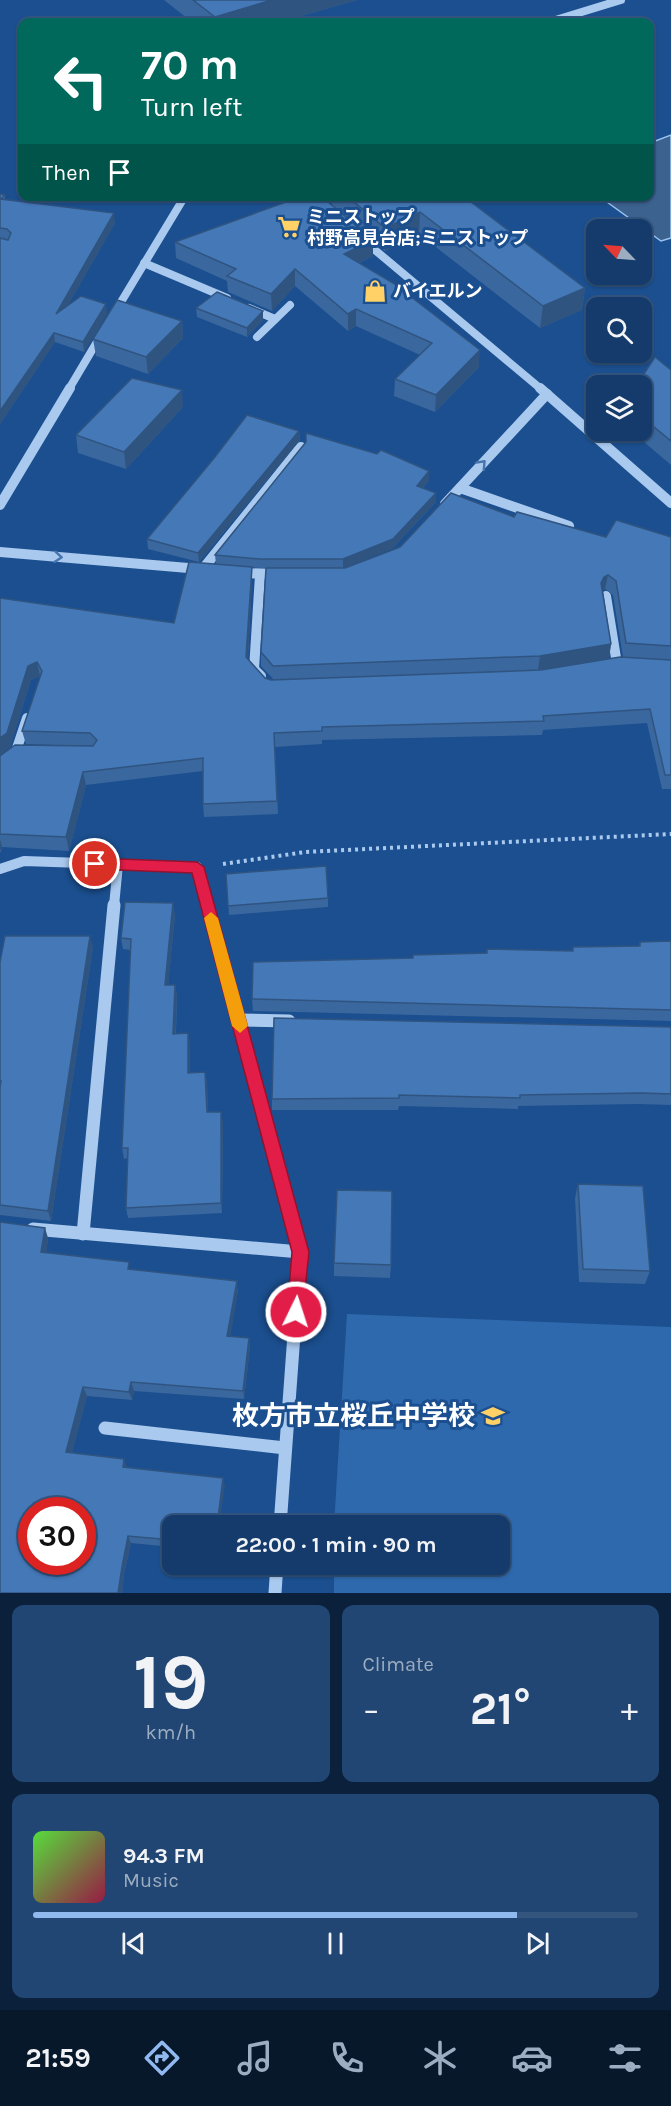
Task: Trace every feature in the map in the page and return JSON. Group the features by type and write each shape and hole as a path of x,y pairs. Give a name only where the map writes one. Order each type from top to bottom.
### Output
{"street":[{"path":"562,18 621,0"},
{"path":"111,318 182,201"},
{"path":"358,236 547,394 671,503"},
{"path":"144,263 232,300"},
{"path":"242,305 275,319"},
{"path":"257,337 290,305"},
{"path":"0,505 105,327"},
{"path":"436,513 547,394"},
{"path":"202,570 301,447"},
{"path":"460,488 569,526"},
{"path":"0,552 214,571"},
{"path":"225,572 260,575 287,574"},
{"path":"260,575 254,669 271,687"},
{"path":"606,596 622,664 606,666"},
{"path":"17,753 31,706"},
{"path":"0,869 24,861 197,867 300,1252 281,1515"},
{"path":"83,1234 118,864"},
{"path":"238,1020 297,1021"},
{"path":"22,1227 300,1252"},
{"path":"105,1428 285,1448"},
{"path":"275,1593 277,1575"}],"path":[{"path":"197,867 305,852 671,834"}],"shaded area":[{"path":"671,135 671,238 661,241 652,235 652,219 630,219 606,201 654,201 654,141"},
{"name":"枚方市立桜丘中学校","path":"347,1314 671,1327 671,1593 334,1593 334,1575 510,1575 510,1515 335,1515"}],"building":[{"path":"193,0 272,0 215,17"},
{"path":"0,194 5,195 1,199 114,213 56,314 81,296 106,304 83,342 54,333 0,411 0,238 8,240 11,233 7,229 0,228"},
{"path":"289,201 327,201 373,240 344,254 393,283 480,350 436,395 395,379 432,343 356,309 348,314 295,269 271,294 227,276 236,269 175,242"},
{"path":"353,201 470,201 585,288 543,306 420,212 385,228"},
{"path":"217,292 263,311 247,328 196,308"},
{"path":"117,300 182,321 146,357 93,339"},
{"path":"655,357 671,370 671,441 652,425 652,375 643,375"},
{"path":"132,378 182,390 124,452 76,435"},
{"path":"247,415 299,431 198,553 147,539 215,457"},
{"path":"306,433 377,454 381,450 429,471 417,486 436,493 393,539 343,559 260,559 215,555 306,442"},
{"path":"451,493 514,517 517,512 606,537 616,520 671,537 671,646 626,643 616,581 608,575 601,583 611,644 540,656 273,666 261,652 266,568 345,568 400,547"},
{"path":"189,562 252,567 246,657 265,678 271,680 541,670 620,657 671,660 671,775 665,775 650,709 543,716 544,721 322,727 322,731 274,733 277,801 203,804 203,758 83,772 66,837 0,834 0,756 15,745 93,746 97,740 90,733 22,731 42,671 37,662 28,666 7,733 0,738 0,598 174,623"},
{"path":"326,866 328,898 228,906 226,874"},
{"path":"125,902 173,903 165,985 175,985 173,1034 188,1033 188,1073 205,1072 207,1112 221,1112 221,1203 126,1208 128,1148 122,1148 131,939 121,938"},
{"path":"5,936 90,936 48,1211 0,1205 0,962"},
{"path":"671,941 671,1010 252,999 253,962 413,958 413,955 487,953 487,949 573,951 573,947 640,946 640,942"},
{"path":"274,1018 671,1027 671,1094 520,1095 520,1098 399,1095 399,1098 272,1099"},
{"path":"578,1184 643,1186 650,1271 583,1269"},
{"path":"337,1190 392,1191 391,1265 334,1263"},
{"path":"0,1222 45,1228 41,1252 129,1262 128,1269 237,1281 227,1336 249,1338 243,1391 131,1382 129,1392 83,1387 66,1452 124,1459 123,1467 223,1478 218,1515 162,1515 162,1539 128,1536 118,1593 0,1593"}],"slow traffic":[{"path":"211,918 240,1026"}],"place":[{"name":"ミニストップ 村野高見台店;ミニストップ","path":"289,227"},
{"name":"バイエルン","path":"375,291"},
{"name":"枚方市立桜丘中学校","path":"493,1416"}],"route":[{"path":"95,864 197,867 300,1252 296,1312"}]}
